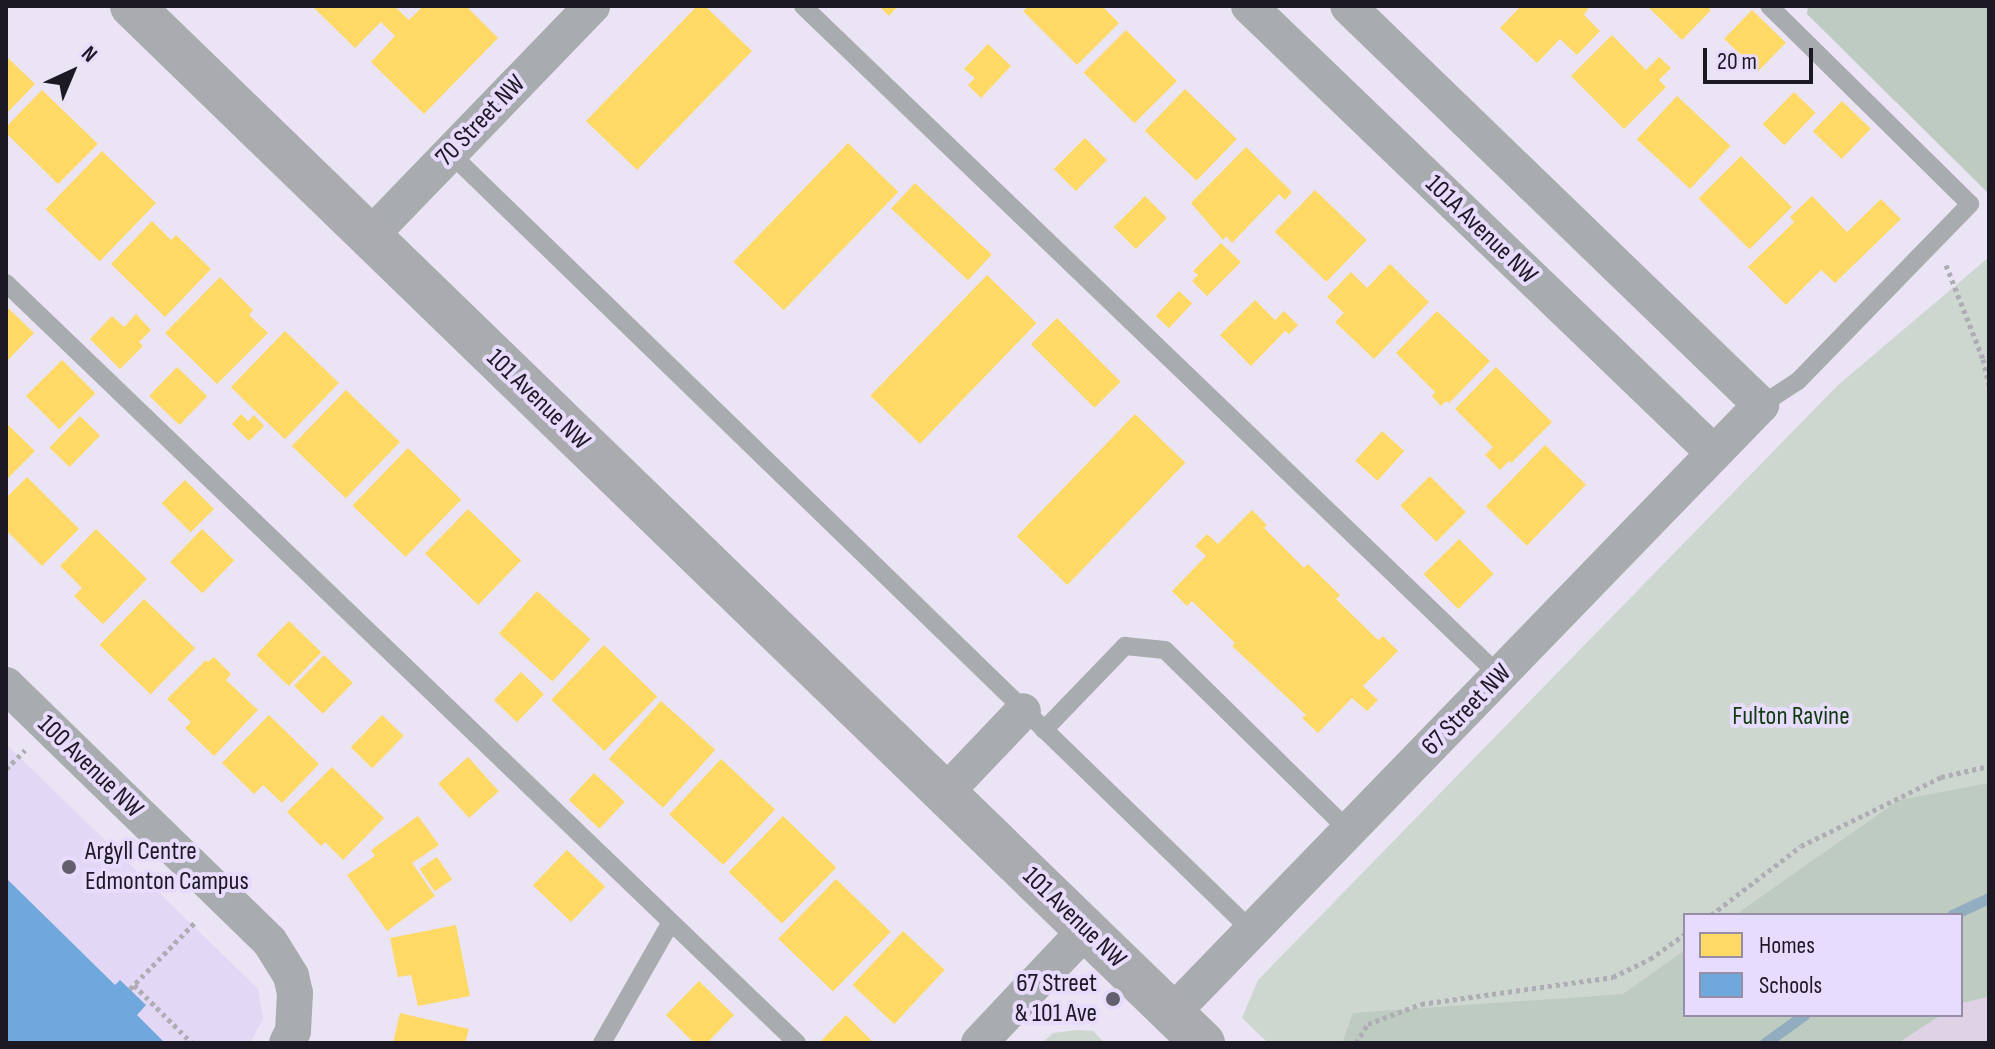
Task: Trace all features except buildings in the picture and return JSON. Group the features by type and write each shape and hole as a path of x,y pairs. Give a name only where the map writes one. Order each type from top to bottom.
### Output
{"main road":[{"name":"101 Avenue NW","path":"132,6 1203,1043"}],"street":[{"name":"70 Street NW","path":"370,236 592,6"},
{"name":"101A Avenue NW","path":"1249,6 1714,453"},
{"path":"1348,6 1761,405"},
{"name":"67 Street NW","path":"1172,1013 1761,405"},
{"name":"100 Avenue NW","path":"6,685 270,942 291,976 295,993 293,1031 287,1043"},
{"path":"945,793 1034,720"},
{"path":"979,1043 1086,930"}],"lane":[{"path":"803,6 1500,676"},
{"path":"1761,405 1798,381 1970,204 1769,6"},
{"path":"450,153 1252,931"},
{"path":"6,283 797,1043"},
{"path":"1034,720 1125,646 1165,650 1350,832"},
{"path":"602,1043 671,922"}],"path":[{"path":"1936,238 1983,359 1989,385"},
{"path":"6,769 28,747"},
{"path":"1714,913 1801,846 1941,777 1989,766"},
{"path":"192,1043 132,987 200,916"},
{"path":"1356,1043 1368,1024 1421,1004 1613,977 1650,959 1683,935"}],"shaded area":[{"path":"1808,6 1989,6 1989,194 1807,14"},
{"name":"Argyll Centre Edmonton Campus","path":"6,744 258,989 263,1019 250,1043 6,1043"},
{"path":"1989,783 1989,997 1963,1003 1963,913 1738,913 1899,800"},
{"path":"1683,951 1683,1017 1938,1017 1898,1043 1342,1043 1353,1013 1623,994"},
{"path":"1989,997 1989,1043 1898,1043 1938,1017 1963,1017 1963,1003"}],"green space":[{"name":"Fulton Ravine","path":"1989,257 1989,997 1963,1003 1963,913 1683,913 1683,1017 1938,1017 1898,1043 1268,1043 1242,1018 1258,980 1837,386"},
{"path":"1093,1031 1105,1043 1042,1043 1053,1033"}],"waterway":[{"path":"1956,913 1989,898"},
{"path":"1765,1043 1801,1017"}],"place":[{"name":"Argyll Centre Edmonton Campus","path":"69,867"},
{"name":"67 Street & 101 Ave","path":"1113,999"}]}
